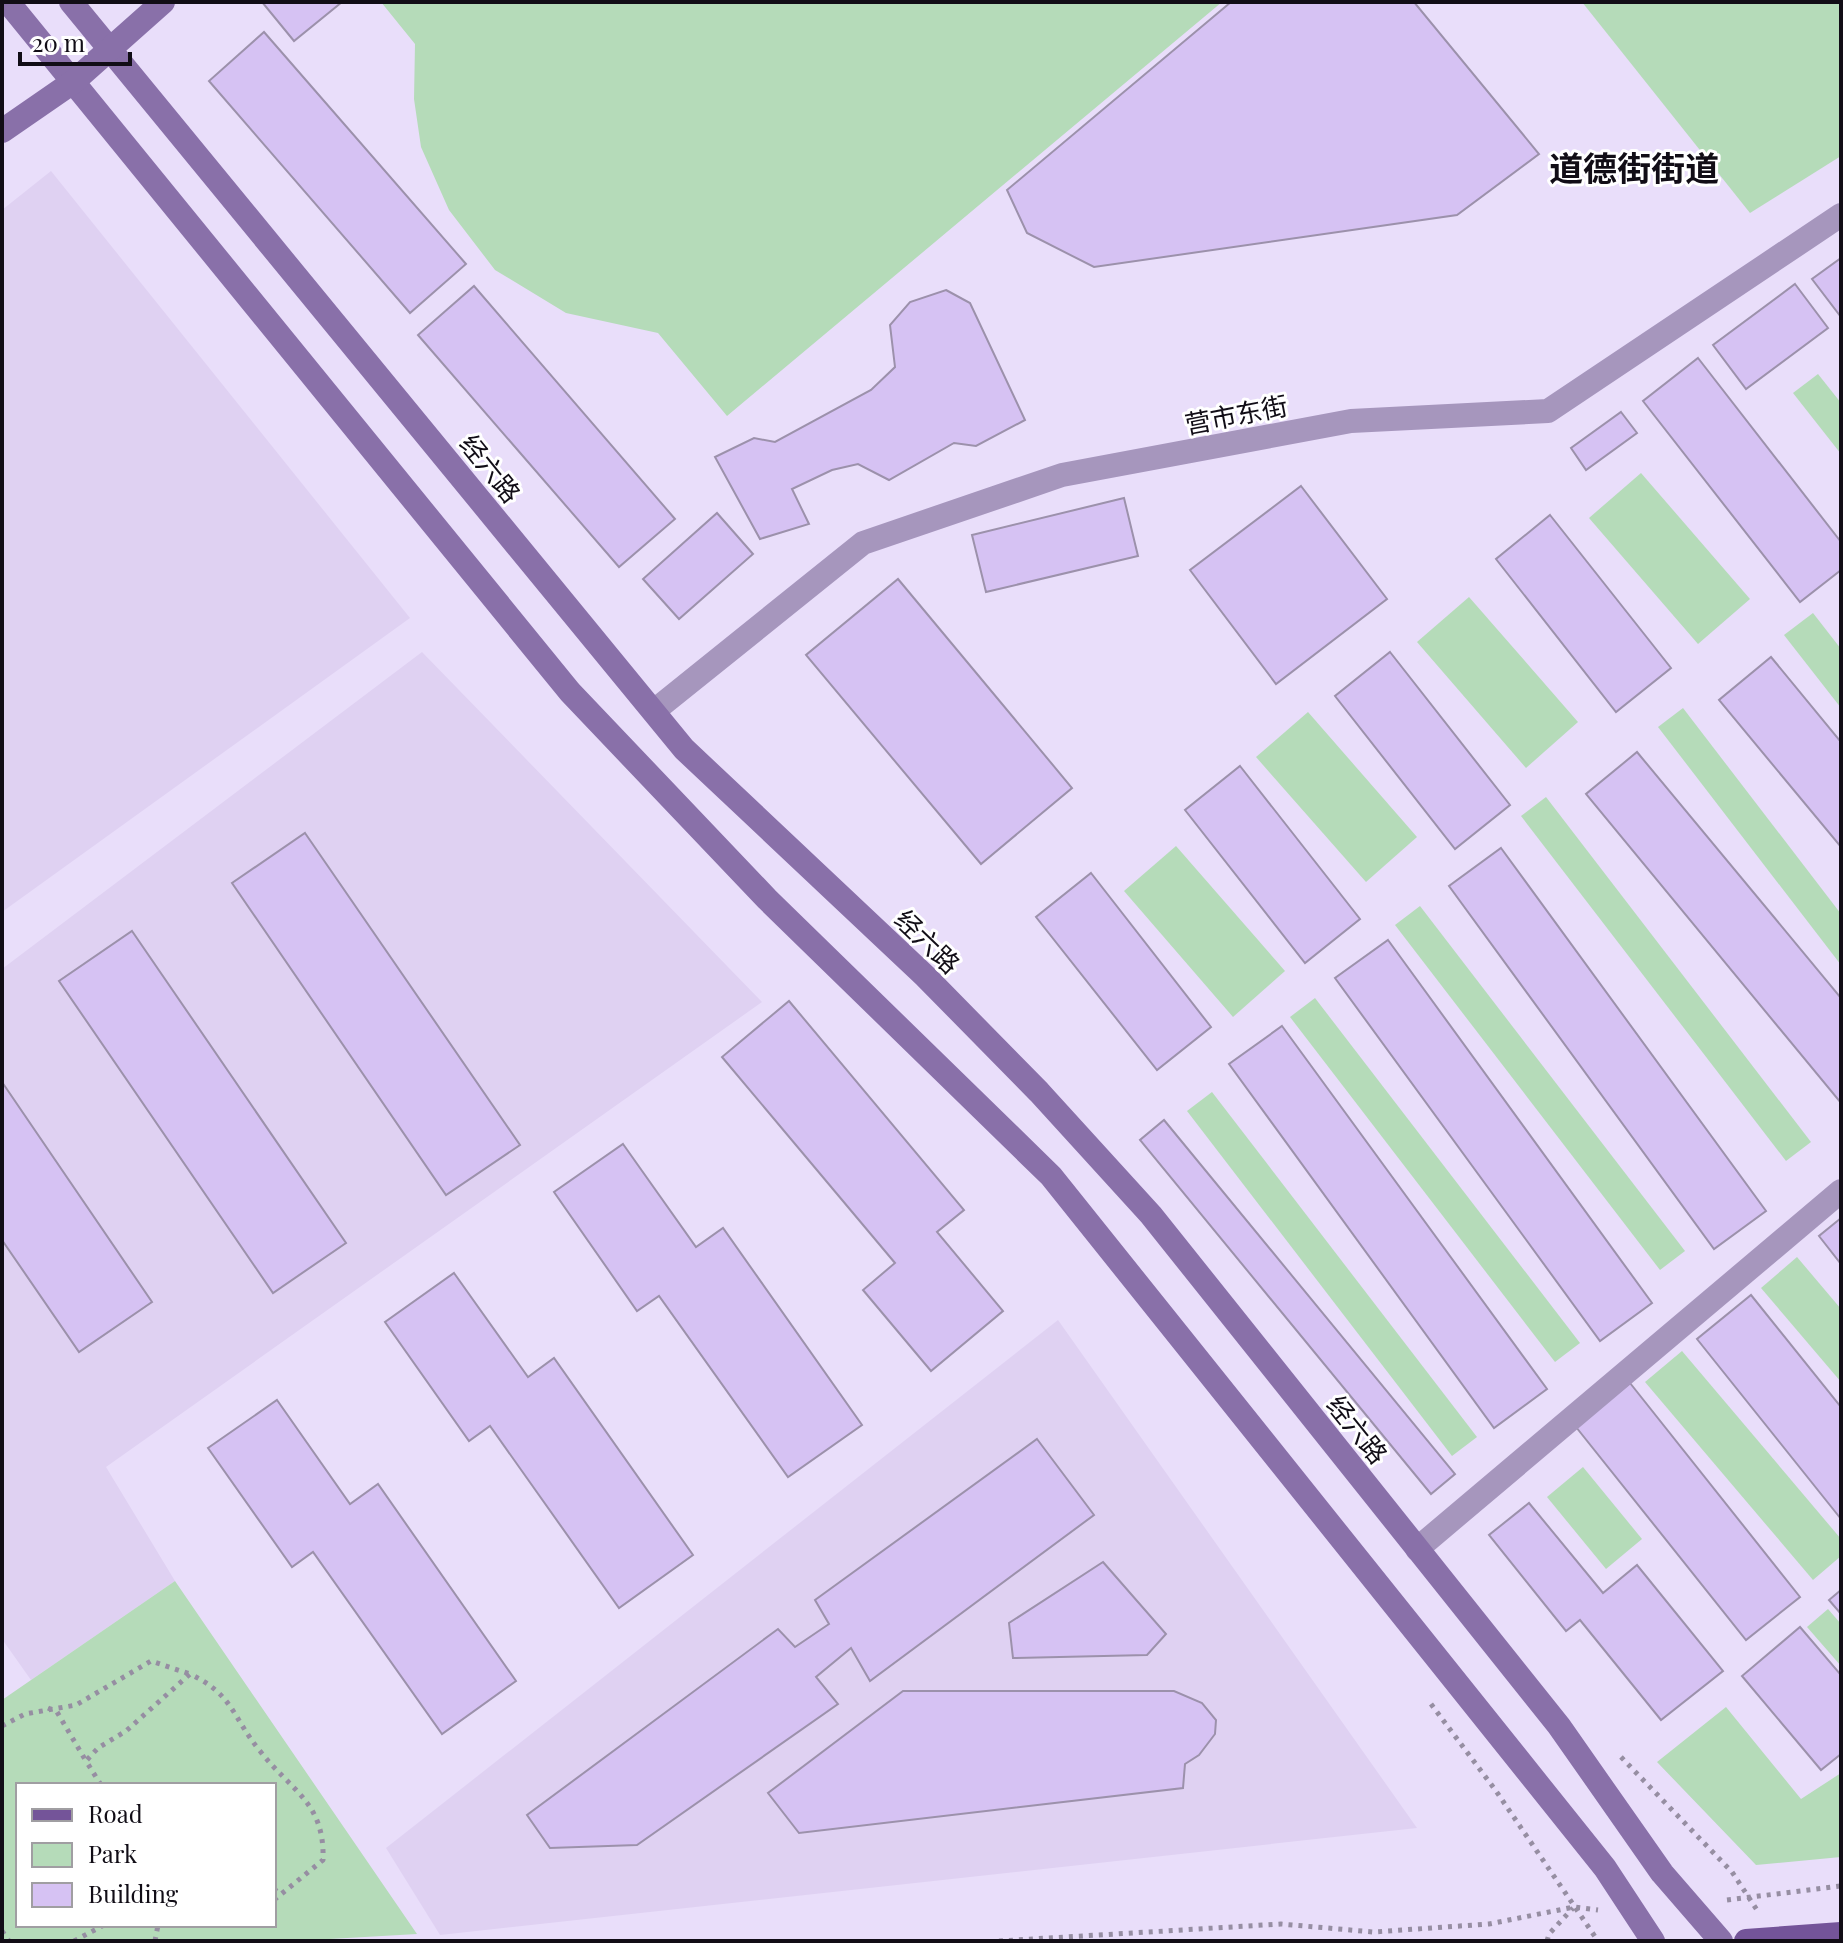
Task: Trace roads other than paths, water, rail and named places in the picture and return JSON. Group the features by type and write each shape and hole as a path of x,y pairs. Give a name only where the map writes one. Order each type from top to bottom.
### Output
{"main road":[{"path":"8,2 570,692 767,899 1051,1176 1605,1868 1653,1941"},
{"name":"经六路","path":"71,2 684,749 925,976 1039,1092 1151,1215 1559,1726 1662,1873 1721,1941"},
{"path":"2,131 73,82 163,2"},
{"path":"1746,1941 1841,1934"}],"street":[{"name":"营市东街","path":"654,711 863,543 1062,475 1351,421 1548,411 1841,215"},
{"path":"1417,1549 1841,1191"}],"district":[{"name":"道德街街道","path":"1634,167"}]}
